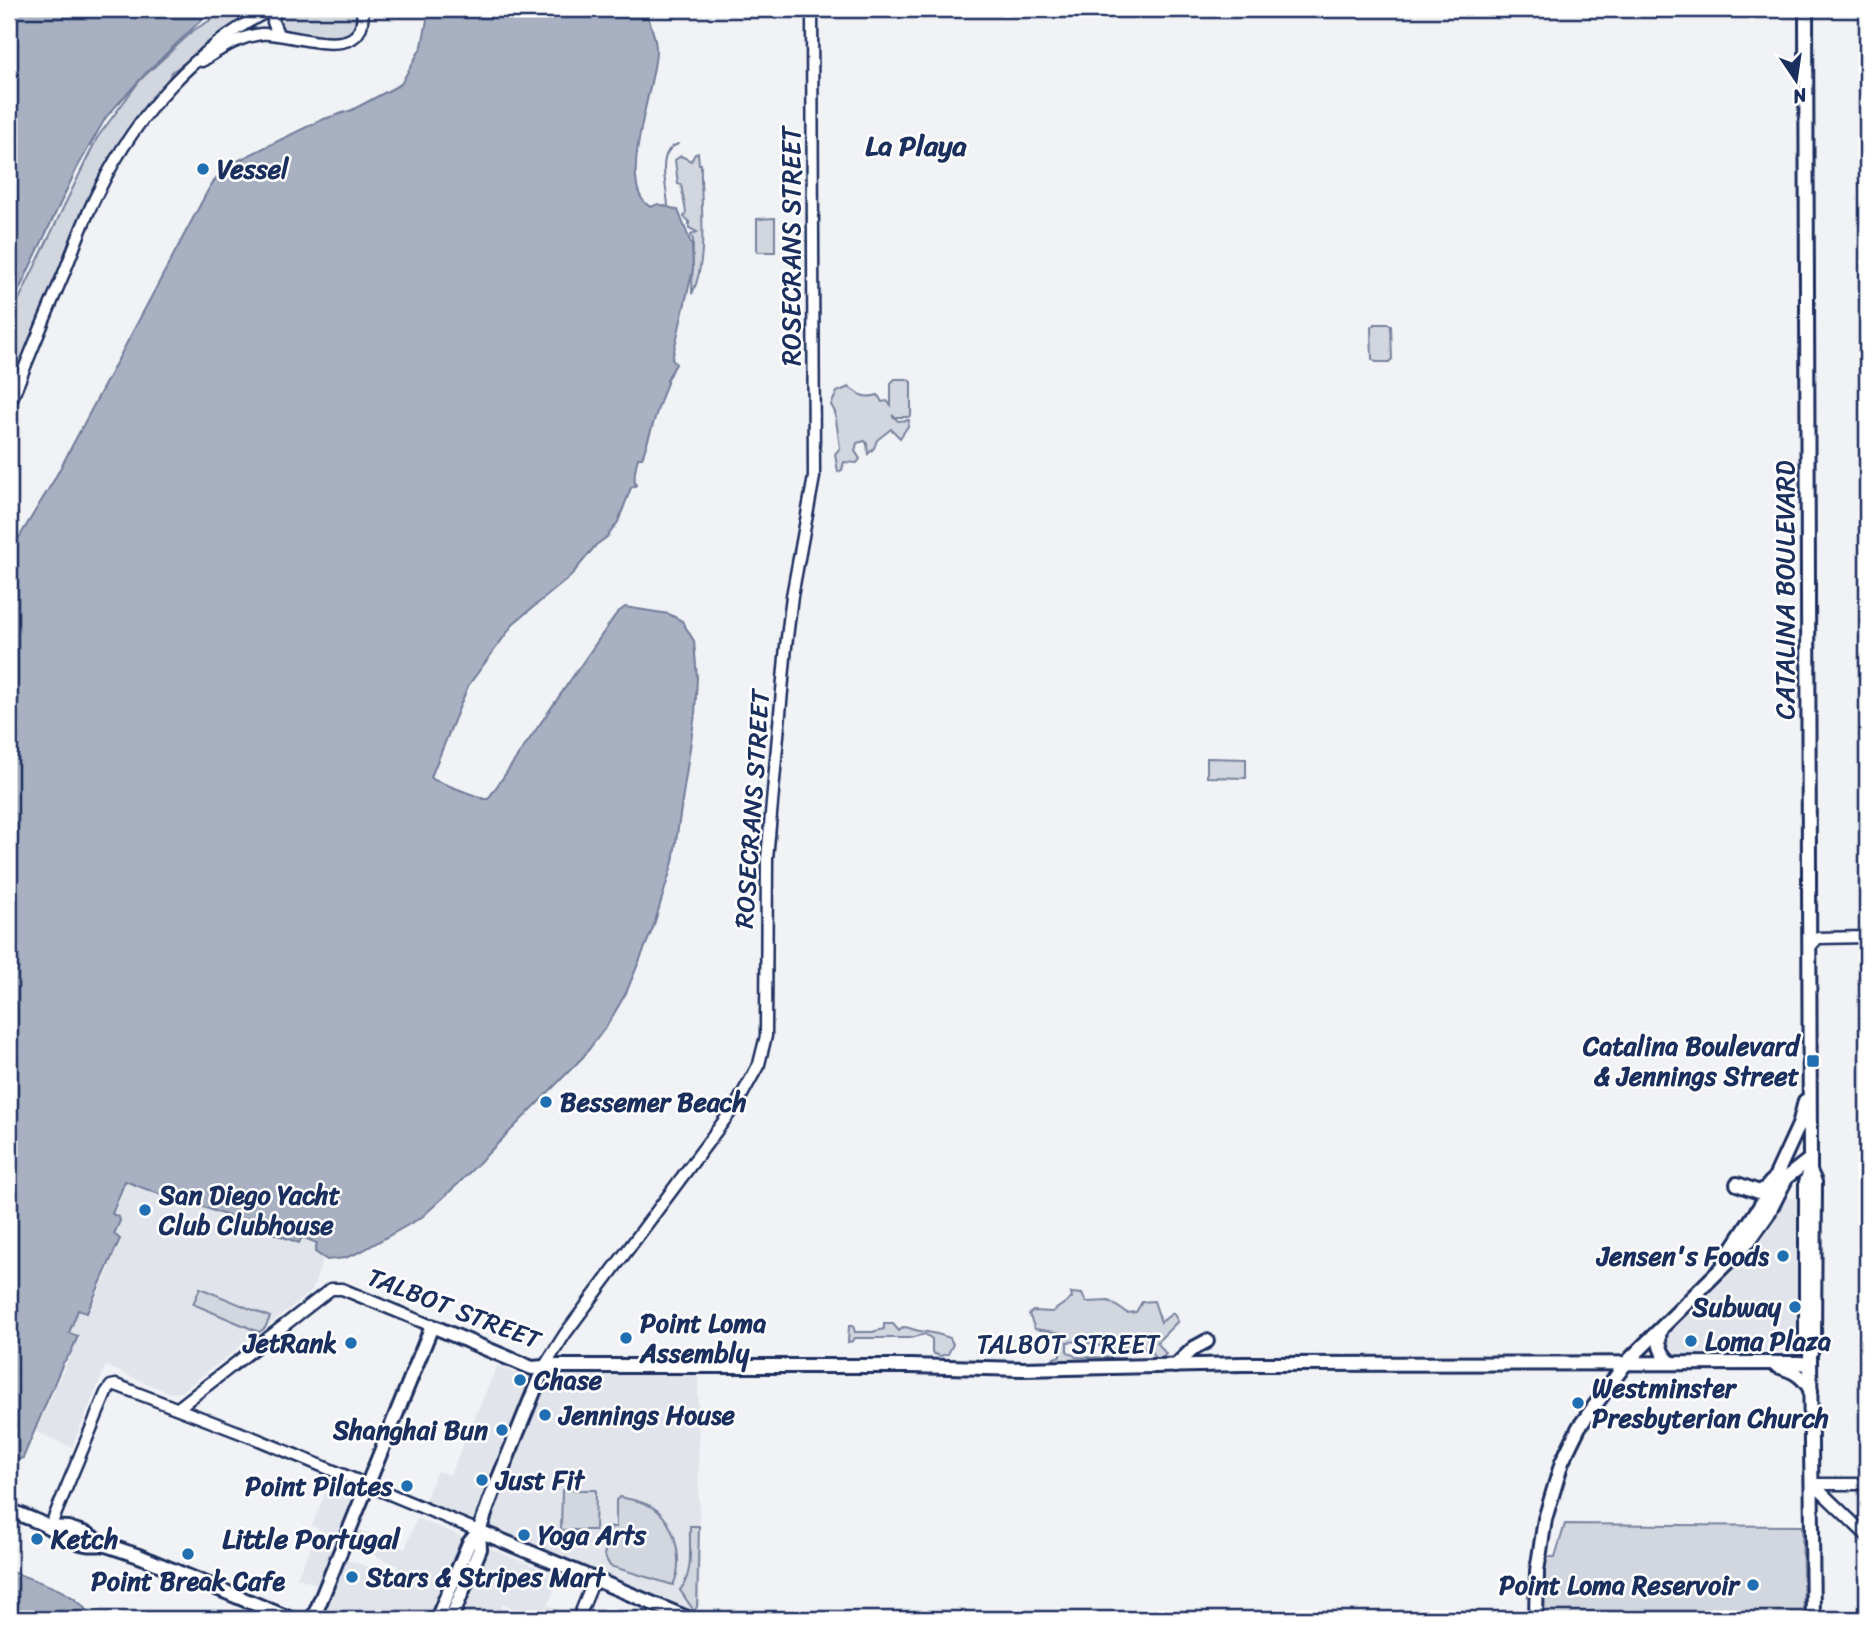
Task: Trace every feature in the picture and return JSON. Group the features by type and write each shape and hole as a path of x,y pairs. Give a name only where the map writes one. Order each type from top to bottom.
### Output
{"main road":[{"name":"CATALINA BOULEVARD","path":"1806,9 1810,1165 1805,1197 1806,1343 1810,1359 1811,1391 1814,1619"},
{"path":"1720,1269 1776,1177 1799,1125 1810,1083"},
{"name":"CATALINA BOULEVARD","path":"1810,1165 1815,1182 1814,1344 1810,1359"},
{"path":"1536,1619 1541,1540 1554,1483 1579,1427 1626,1363 1749,1241 1791,1172 1810,1165"},
{"path":"1737,1184 1759,1192 1776,1177"},
{"path":"1775,1200 1792,1189 1800,1191 1805,1197"},
{"name":"TALBOT STREET","path":"432,1326 532,1368 910,1366 1049,1369 1215,1364 1766,1363 1810,1359"},
{"path":"313,1619 432,1326"},
{"path":"1661,1329 1660,1347 1672,1363"},
{"path":"1175,1366 1194,1348 1207,1341 1206,1354 1215,1364"},
{"path":"1766,1363 1795,1372 1806,1380 1811,1391"},
{"name":"ROSECRANS STREET","path":"437,1619 469,1543 479,1531 508,1451 544,1367"},
{"path":"9,1510 50,1527 68,1528 87,1534 103,1544 291,1619"},
{"name":"ROSECRANS STREET","path":"451,1619 480,1549 479,1531"},
{"path":"479,1531 690,1619"}],"street":[{"path":"274,9 273,22 278,34"},
{"path":"9,406 104,181 138,124 160,97 215,44 274,9"},
{"path":"184,74 233,42 258,35 278,34 341,44 352,38 359,29 362,9"},
{"name":"ROSECRANS STREET","path":"544,1367 565,1334 738,1102 753,1078 765,1043 767,859 792,596 814,477 812,9"},
{"path":"1810,947 1818,937 1867,937"},
{"name":"TALBOT STREET","path":"178,1408 328,1290 342,1289 432,1326"},
{"path":"50,1527 109,1388 121,1385 479,1531"},
{"path":"1813,1485 1867,1484"},
{"path":"1813,1485 1867,1536"},
{"path":"578,1619 594,1580"}],"shaded area":[{"path":"229,9 265,9 233,27 172,72 122,143 9,398 9,320 97,138 141,79 194,30"},
{"path":"282,9 358,9 354,30 344,39 336,40 285,31 278,24 276,14"},
{"path":"698,153 701,164 702,248 692,294 691,235 697,232 689,228 689,221 684,217 686,212 675,160 681,156 691,161"},
{"path":"775,218 775,252 757,252 757,219"},
{"path":"1375,324 1391,326 1392,359 1389,362 1376,362 1372,359 1371,327"},
{"path":"895,379 907,379 911,382 911,415 892,415 898,421 909,420 908,426 900,438 891,429 877,440 868,454 865,441 857,443 855,451 860,459 857,463 844,462 842,470 838,472 835,454 840,448 835,412 831,405 837,392 849,387 862,396 878,395 882,402 887,401 891,405 891,383"},
{"path":"1207,758 1246,759 1246,778 1207,777"},
{"path":"125,1181 166,1197 169,1194 299,1243 302,1237 318,1243 319,1254 323,1259 312,1291 181,1392 170,1393 106,1366 72,1447 36,1432 78,1337 69,1333 79,1309 89,1313 121,1242 119,1237 114,1235 120,1220 112,1215"},
{"path":"1785,1198 1799,1198 1800,1201 1800,1347 1794,1351 1668,1354 1664,1347 1664,1335 1753,1249"},
{"path":"200,1288 270,1317 265,1328 259,1332 193,1304"},
{"path":"1071,1293 1082,1294 1086,1302 1109,1301 1127,1313 1136,1312 1142,1302 1154,1301 1161,1322 1173,1313 1178,1321 1157,1342 1166,1354 1159,1361 1151,1351 1133,1344 1115,1350 1081,1341 1067,1342 1067,1351 1076,1357 1128,1358 1129,1361 1054,1362 1054,1358 1060,1356 1059,1339 1062,1333 1035,1329 1029,1314 1033,1311 1052,1312 1072,1298"},
{"path":"884,1324 893,1324 899,1331 906,1327 939,1334 950,1338 953,1344 948,1354 940,1356 932,1353 932,1339 925,1334 910,1338 855,1338 848,1342 849,1326 853,1326 855,1332 872,1332 884,1329"},
{"path":"497,1366 529,1379 552,1375 687,1373 698,1377 700,1607 690,1609 425,1500 437,1471 450,1475"},
{"path":"330,1481 354,1492 356,1496 317,1585 297,1577 319,1529 312,1525"},
{"path":"562,1490 596,1490 595,1530 561,1530"},
{"path":"620,1497 654,1508 669,1526 678,1556 673,1585 610,1566 604,1555 611,1527 616,1527 616,1500"},
{"path":"417,1518 560,1577 548,1605 568,1613 566,1619 542,1619 503,1604 496,1619 325,1619 346,1561 353,1561 393,1577 398,1566 360,1549 354,1539 358,1529 405,1549"},
{"path":"1565,1524 1802,1526 1804,1619 1542,1619 1545,1557 1555,1557"},
{"path":"690,1526 699,1526 697,1607 694,1611 680,1590 689,1568"}],"water":[{"path":"9,9 213,9 147,72 106,117 77,168 9,311"},
{"path":"426,9 645,9 654,35 654,67 636,159 636,180 641,197 651,207 658,204 678,210 692,246 693,269 672,359 676,364 667,379 642,458 638,458 636,485 631,488 618,522 570,577 515,622 468,686 431,777 488,799 617,613 625,607 669,614 682,621 694,641 697,678 695,714 673,862 653,928 626,993 608,1024 583,1057 422,1217 360,1252 345,1258 327,1260 315,1252 317,1243 302,1237 299,1243 169,1194 164,1196 125,1181 112,1214 119,1217 114,1234 120,1239 87,1313 78,1310 69,1333 78,1336 63,1363 23,1458 9,1464 9,554 54,480 208,190 223,168 321,120 352,110 401,84 422,46 427,20"},
{"path":"9,1571 67,1594 86,1609 92,1619 9,1619"}],"waterway":[{"path":"668,207 664,163 671,148 678,144"}],"place":[{"name":"Vessel","path":"203,169"},
{"name":"Catalina Boulevard & Jennings Street","path":"1813,1061"},
{"name":"Bessemer Beach","path":"546,1102"},
{"name":"San Diego Yacht Club Clubhouse","path":"145,1210"},
{"name":"Jensen's Foods","path":"1783,1256"},
{"name":"Subway","path":"1795,1307"},
{"name":"Point Loma Assembly","path":"626,1338"},
{"name":"Loma Plaza","path":"1691,1341"},
{"name":"JetRank","path":"351,1343"},
{"name":"Chase","path":"520,1380"},
{"name":"Westminster Presbyterian Church","path":"1578,1403"},
{"name":"Jennings House","path":"545,1415"},
{"name":"Shanghai Bun","path":"502,1430"},
{"name":"Just Fit","path":"482,1480"},
{"name":"Point Pilates","path":"407,1486"},
{"name":"Yoga Arts","path":"524,1535"},
{"name":"Ketch","path":"37,1539"},
{"name":"Point Break Cafe","path":"188,1554"},
{"name":"Stars & Stripes Mart","path":"352,1577"},
{"name":"Point Loma Reservoir","path":"1753,1585"}],"district":[{"name":"La Playa","path":"916,145"},
{"name":"Little Portugal","path":"311,1538"}]}
